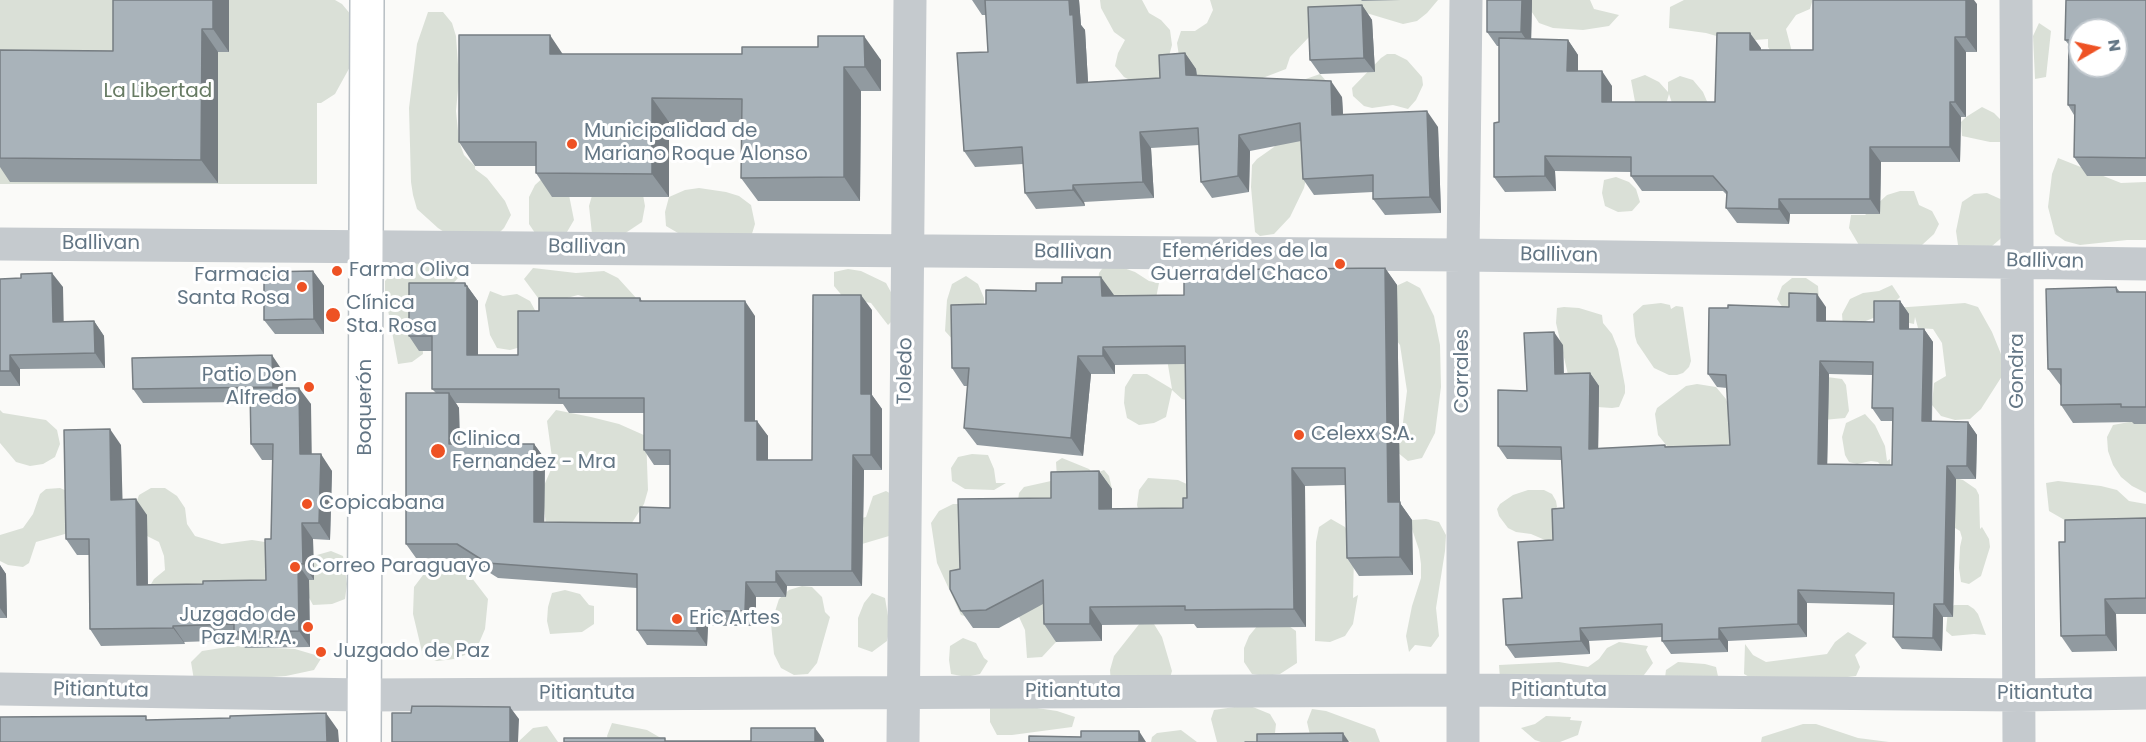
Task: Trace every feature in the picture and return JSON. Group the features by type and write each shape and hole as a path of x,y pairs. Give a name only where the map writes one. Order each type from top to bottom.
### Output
{"street":[{"name":"Boquerón","path":"364,742 367,0"},
{"name":"Toledo","path":"903,742 910,0"},
{"name":"Corrales","path":"1463,742 1463,255 1466,0"},
{"name":"Gondra","path":"2016,0 2019,742"},
{"name":"Ballivan","path":"0,244 1463,255 2146,264"},
{"name":"Pitiantuta","path":"0,689 364,695 1463,690 2146,693"}],"green space":[{"name":"La Libertad","path":"0,0 335,0 342,4 352,16 351,65 335,94 317,103 317,184 0,184"},
{"path":"1100,0 1142,0 1149,13 1161,20 1170,30 1172,45 1163,78 1136,83 1124,77 1115,66 1118,53 1125,40 1114,32 1101,8"},
{"path":"1210,0 1438,0 1417,21 1403,24 1363,12 1310,36 1290,57 1286,69 1247,84 1206,91 1179,56 1177,43 1181,31 1195,31 1207,23 1213,10"},
{"path":"1524,0 1590,0 1594,9 1619,15 1609,26 1583,30 1553,28 1539,23"},
{"path":"1684,0 1812,0 1812,2 1810,9 1796,15 1786,29 1792,52 1772,53 1768,47 1768,39 1720,37 1669,28 1670,7"},
{"path":"428,12 443,12 452,23 456,36 459,79 456,111 459,141 464,155 475,166 475,169 487,178 505,201 511,215 504,228 494,238 450,236 417,209 411,182 409,108 417,44"},
{"path":"2039,23 2051,31 2046,77 2035,79 2033,36"},
{"path":"1387,54 1395,54 1407,60 1422,77 1423,85 1416,100 1408,109 1393,105 1372,108 1364,106 1353,96 1352,88"},
{"path":"1320,74 1327,82 1304,188 1290,217 1274,234 1260,236 1255,232 1251,187 1252,165 1274,147 1282,136 1300,81"},
{"path":"1645,75 1659,82 1668,92 1668,82 1680,76 1693,80 1703,92 1709,106 1674,109 1669,94 1665,108 1636,107 1631,80"},
{"path":"1982,107 1994,113 2005,124 2005,142 1990,142 1962,136 1961,122"},
{"path":"2058,158 2121,183 2146,182 2146,240 2080,245 2065,241 2055,234 2048,207 2052,174"},
{"path":"546,175 567,185 574,220 567,232 537,236 529,224 529,197 535,185"},
{"path":"1616,177 1629,182 1636,189 1640,202 1632,211 1618,212 1605,206 1602,193 1604,180"},
{"path":"699,188 739,196 751,205 755,224 751,237 678,233 666,226 665,212 669,197 685,190"},
{"path":"1900,191 1914,191 1919,205 1932,211 1939,224 1934,234 1922,245 1863,252 1849,228 1851,215 1865,215 1887,195"},
{"path":"593,192 643,195 645,206 642,222 618,238 592,234 589,206"},
{"path":"1987,193 2016,206 2015,226 1983,254 1969,253 1958,245 1956,231 1962,202 1974,194"},
{"path":"437,260 458,278 447,290 422,338 423,354 412,362 398,364 385,294 385,281 407,261"},
{"path":"1107,262 1135,272 1149,281 1159,283 1156,298 1129,307 1098,286 1099,273"},
{"path":"533,268 576,273 604,271 618,278 638,300 592,299 578,295 556,301 541,302 524,279"},
{"path":"848,269 861,271 886,283 898,315 888,325 871,303 844,298 834,286 834,272"},
{"path":"966,276 978,284 984,298 984,314 954,341 945,331 947,300 952,284"},
{"path":"1792,278 1806,278 1818,286 1819,301 1785,311 1777,299 1782,286"},
{"path":"1407,281 1420,288 1434,316 1440,345 1441,387 1435,433 1422,458 1408,461 1397,452 1407,391 1400,345 1391,333 1394,287"},
{"path":"1892,285 1900,297 1883,314 1843,328 1842,314 1850,299"},
{"path":"490,291 503,296 517,294 530,301 537,314 528,345 510,350 497,348 490,335 485,305"},
{"path":"1661,303 1670,305 1671,309 1676,306 1683,307 1691,361 1683,373 1677,375 1669,375 1654,368 1637,343 1635,336 1633,314 1643,305"},
{"path":"1965,303 1978,307 1992,332 2003,359 2004,373 1981,409 1970,419 1955,420 1941,416 1932,405 1934,383 1946,376 1942,343 1933,329 1918,328 1915,317 1914,324 1900,321 1894,308"},
{"path":"1557,308 1579,308 1602,315 1603,323 1612,334 1618,349 1625,386 1625,393 1619,407 1597,407 1569,379 1556,323"},
{"path":"1165,347 1189,353 1196,402 1182,399 1172,390 1166,417 1154,423 1139,425 1127,418 1124,403 1125,387 1133,374 1147,374 1172,389"},
{"path":"1827,377 1842,379 1846,385 1849,411 1845,418 1823,420"},
{"path":"1697,384 1716,387 1726,399 1731,413 1733,447 1688,457 1667,446 1658,435 1655,414 1657,408 1686,386"},
{"path":"0,410 3,413 46,420 57,430 60,444 55,457 43,464 30,466 16,462 0,443"},
{"path":"556,410 619,424 646,436 648,490 644,504 628,529 546,525 542,490 553,465 547,421"},
{"path":"1865,414 1875,425 1885,446 1887,461 1890,459 1890,466 1882,467 1878,462 1871,461 1857,464 1849,462 1845,455 1842,437 1846,423"},
{"path":"2146,421 2146,493 2121,477 2108,451 2107,437 2113,425"},
{"path":"972,454 988,455 994,469 996,483 1006,483 994,490 965,489 952,481 951,468 958,457"},
{"path":"1062,458 1089,469 1094,474 1104,470 1109,476 1112,489 1057,478 1056,462"},
{"path":"1934,473 1963,480 1976,489 1979,495 1980,529 1982,527 1989,539 1990,547 1981,576 1969,584 1961,582 1959,568 1962,538 1960,531 1955,528"},
{"path":"1148,478 1178,480 1191,486 1197,511 1141,519 1137,505 1139,490"},
{"path":"1051,481 1068,507 1018,501 1019,493 1024,487"},
{"path":"2058,481 2117,490 2129,501 2146,504 2146,526 2075,526 2049,511 2046,483"},
{"path":"60,488 67,491 70,529 65,534 36,542 29,563 23,567 8,565 0,561 0,535 23,528 33,514 40,494 46,489"},
{"path":"151,488 165,488 177,496 185,508 187,524 195,536 222,544 252,540 265,542 278,594 147,591 154,579 165,570 164,556 159,542 147,536 134,509 139,495"},
{"path":"1528,490 1544,490 1552,494 1556,501 1557,507 1554,510 1560,539 1545,540 1531,534 1516,532 1508,528 1499,516 1497,509 1500,504 1513,495"},
{"path":"886,491 898,498 889,536 862,544 836,524 866,517 873,496"},
{"path":"953,504 966,504 1042,573 1056,642 1042,657 1027,658 1025,630 1019,617 1020,610 974,619 961,615 937,563 931,523 939,511"},
{"path":"1331,519 1345,527 1352,539 1353,598 1358,595 1353,624 1345,636 1330,642 1315,641 1316,542 1319,527"},
{"path":"1426,519 1439,522 1446,535 1436,608 1439,636 1431,647 1415,645 1409,652 1406,636 1421,578 1419,550 1410,523 1412,520"},
{"path":"331,551 343,556 347,584 345,599 332,604 313,605 306,592 307,564 317,555"},
{"path":"465,569 488,599 485,629 479,643 468,654 454,659 437,661 423,656 413,614 414,587 423,575"},
{"path":"802,586 812,587 822,597 825,612 830,617 817,663 808,674 794,675 781,668 774,654 771,624 779,599 789,590"},
{"path":"565,590 580,594 589,605 594,606 594,624 582,632 550,634 547,621 552,593"},
{"path":"872,593 885,598 890,628 887,641 872,652 858,647 858,618 864,603"},
{"path":"1954,605 1968,605 1974,609 1986,635 1952,636 1946,631 1948,610"},
{"path":"1283,622 1296,631 1297,663 1280,674 1265,676 1252,674 1244,662 1244,648 1249,636 1258,625"},
{"path":"1140,623 1154,624 1162,637 1172,671 1166,691 1111,684 1110,670 1114,656"},
{"path":"1848,632 1867,643 1855,655 1860,667 1856,676 1824,680 1758,682 1744,674 1745,644 1753,655 1766,662 1827,654 1835,642"},
{"path":"963,638 976,643 988,661 980,674 966,677 951,674 950,646"},
{"path":"1619,642 1648,646 1646,650 1653,663 1644,675 1617,688 1500,679 1499,665 1559,662 1588,667 1599,659 1607,648"},
{"path":"234,646 295,649 322,657 314,670 286,676 244,679 196,692 191,662 202,651"},
{"path":"1678,662 1716,667 1719,681 1665,678 1666,670"},
{"path":"1004,703 1057,711 1075,717 1072,727 997,735 990,722 990,707"},
{"path":"1248,705 1270,714 1276,724 1275,733 1269,739 1252,742 1217,742 1211,719 1214,710"},
{"path":"1312,709 1326,711 1375,729 1380,742 1352,742 1310,735 1307,722"},
{"path":"1546,716 1571,717 1570,720 1582,721 1578,735 1560,742 1541,742 1535,740 1521,728 1535,724"},
{"path":"612,723 647,730 666,741 609,742 607,736"},
{"path":"1803,724 1816,724 1858,738 1889,742 1761,742 1762,737"},
{"path":"547,726 558,742 518,742 533,728"},
{"path":"1181,730 1197,742 1151,742 1152,737 1157,733"}],"building":[{"path":"113,0 213,0 213,29 202,29 201,160 0,158 0,50 113,51"},
{"path":"985,0 1069,0 1070,15 1073,14 1077,83 1160,78 1159,55 1185,53 1186,75 1331,81 1332,115 1427,111 1430,197 1373,199 1373,175 1303,179 1300,123 1239,135 1238,176 1201,182 1198,128 1140,132 1143,182 1073,185 1073,190 1025,193 1022,147 964,151 957,53 988,52"},
{"path":"1487,0 1522,0 1521,32 1487,32"},
{"path":"1813,0 1966,0 1966,37 1955,37 1955,102 1950,102 1950,147 1870,147 1870,199 1779,199 1779,209 1726,208 1727,192 1713,176 1631,176 1631,157 1545,156 1545,176 1494,177 1494,123 1499,122 1499,38 1568,40 1567,71 1602,71 1602,102 1715,102 1717,33 1750,33 1750,50 1813,50"},
{"path":"2066,0 2146,0 2146,158 2074,157 2075,105 2068,105 2068,78 2128,78 2128,18 2068,18 2068,40 2065,40"},
{"path":"1362,5 1364,58 1310,60 1308,7"},
{"path":"459,35 550,35 550,54 742,54 742,47 818,47 818,36 864,36 865,67 844,67 844,177 741,178 742,99 652,98 652,174 536,173 536,142 459,142"},
{"path":"1385,268 1388,502 1400,502 1400,557 1347,558 1345,468 1292,468 1294,609 1185,610 1185,606 1090,607 1090,624 1044,624 1043,580 986,610 961,611 950,589 950,571 960,569 958,499 1051,498 1051,472 1099,471 1099,509 1183,508 1183,498 1187,498 1185,346 1103,347 1103,356 1078,356 1071,438 964,428 969,368 952,368 951,305 986,304 986,290 1036,291 1036,283 1062,283 1062,277 1101,277 1102,296 1184,295 1184,270"},
{"path":"313,271 314,319 264,320 264,272"},
{"path":"52,273 53,322 94,321 95,353 10,355 10,371 0,371 0,279 21,278 21,274"},
{"path":"409,283 465,283 467,286 467,355 518,355 518,311 539,311 539,298 745,301 745,421 757,421 757,460 812,460 813,295 861,295 861,394 871,394 871,455 853,455 852,571 776,571 776,582 746,582 745,611 697,611 697,631 637,630 637,574 487,563 457,544 406,544 406,393 449,393 449,444 534,444 534,522 640,523 640,507 670,508 670,450 644,450 644,398 559,398 559,389 432,389 432,336 409,336"},
{"path":"2116,287 2117,292 2146,292 2146,407 2121,407 2121,404 2061,405 2061,369 2048,369 2046,289"},
{"path":"1789,293 1817,294 1817,321 1874,322 1874,301 1900,301 1900,329 1924,329 1922,421 1968,422 1967,466 1947,466 1944,604 1934,604 1933,638 1893,637 1894,593 1798,590 1798,624 1719,628 1719,639 1662,641 1662,624 1580,628 1581,641 1506,645 1503,599 1522,598 1518,542 1553,540 1552,509 1564,508 1561,447 1498,446 1498,390 1527,391 1524,333 1554,332 1555,374 1590,373 1589,449 1665,445 1665,447 1730,445 1726,375 1708,374 1709,308 1728,308 1728,305 1789,307","holes":["1820,361 1873,362 1872,408 1893,408 1892,465 1818,464"]},
{"path":"272,355 273,387 133,389 132,358"},
{"path":"250,388 299,388 300,454 321,454 319,523 302,523 303,564 298,564 299,631 234,632 234,624 173,626 173,628 90,629 89,539 66,539 64,430 110,429 111,500 136,499 137,585 266,580 265,539 271,539 273,444 251,444"},
{"path":"2146,518 2146,598 2105,599 2106,635 2061,636 2059,542 2065,542 2065,520"},
{"path":"412,706 510,707 510,742 392,742 392,713 411,713"},
{"path":"326,713 327,742 0,742 0,717 146,716 146,720"},
{"path":"751,728 815,728 815,742 564,742 564,738 751,741"},
{"path":"1081,731 1139,731 1139,742 1029,742 1029,736 1081,737"},
{"path":"1343,733 1343,742 1257,742 1257,734"}],"place":[{"name":"Municipalidad de Mariano Roque Alonso","path":"572,144"},
{"name":"Efemérides de la Guerra del Chaco","path":"1340,264"},
{"name":"Farma Oliva","path":"337,271"},
{"name":"Farmacia Santa Rosa","path":"302,287"},
{"name":"Clínica Sta. Rosa","path":"333,315"},
{"name":"Patio Don Alfredo","path":"309,387"},
{"name":"Celexx S.A.","path":"1299,435"},
{"name":"Clinica Fernandez - Mra","path":"438,451"},
{"name":"Copicabana","path":"307,504"},
{"name":"Correo Paraguayo","path":"295,567"},
{"name":"Eric Artes","path":"677,619"},
{"name":"Juzgado de Paz M.R.A.","path":"308,627"},
{"name":"Juzgado de Paz","path":"321,652"}]}
